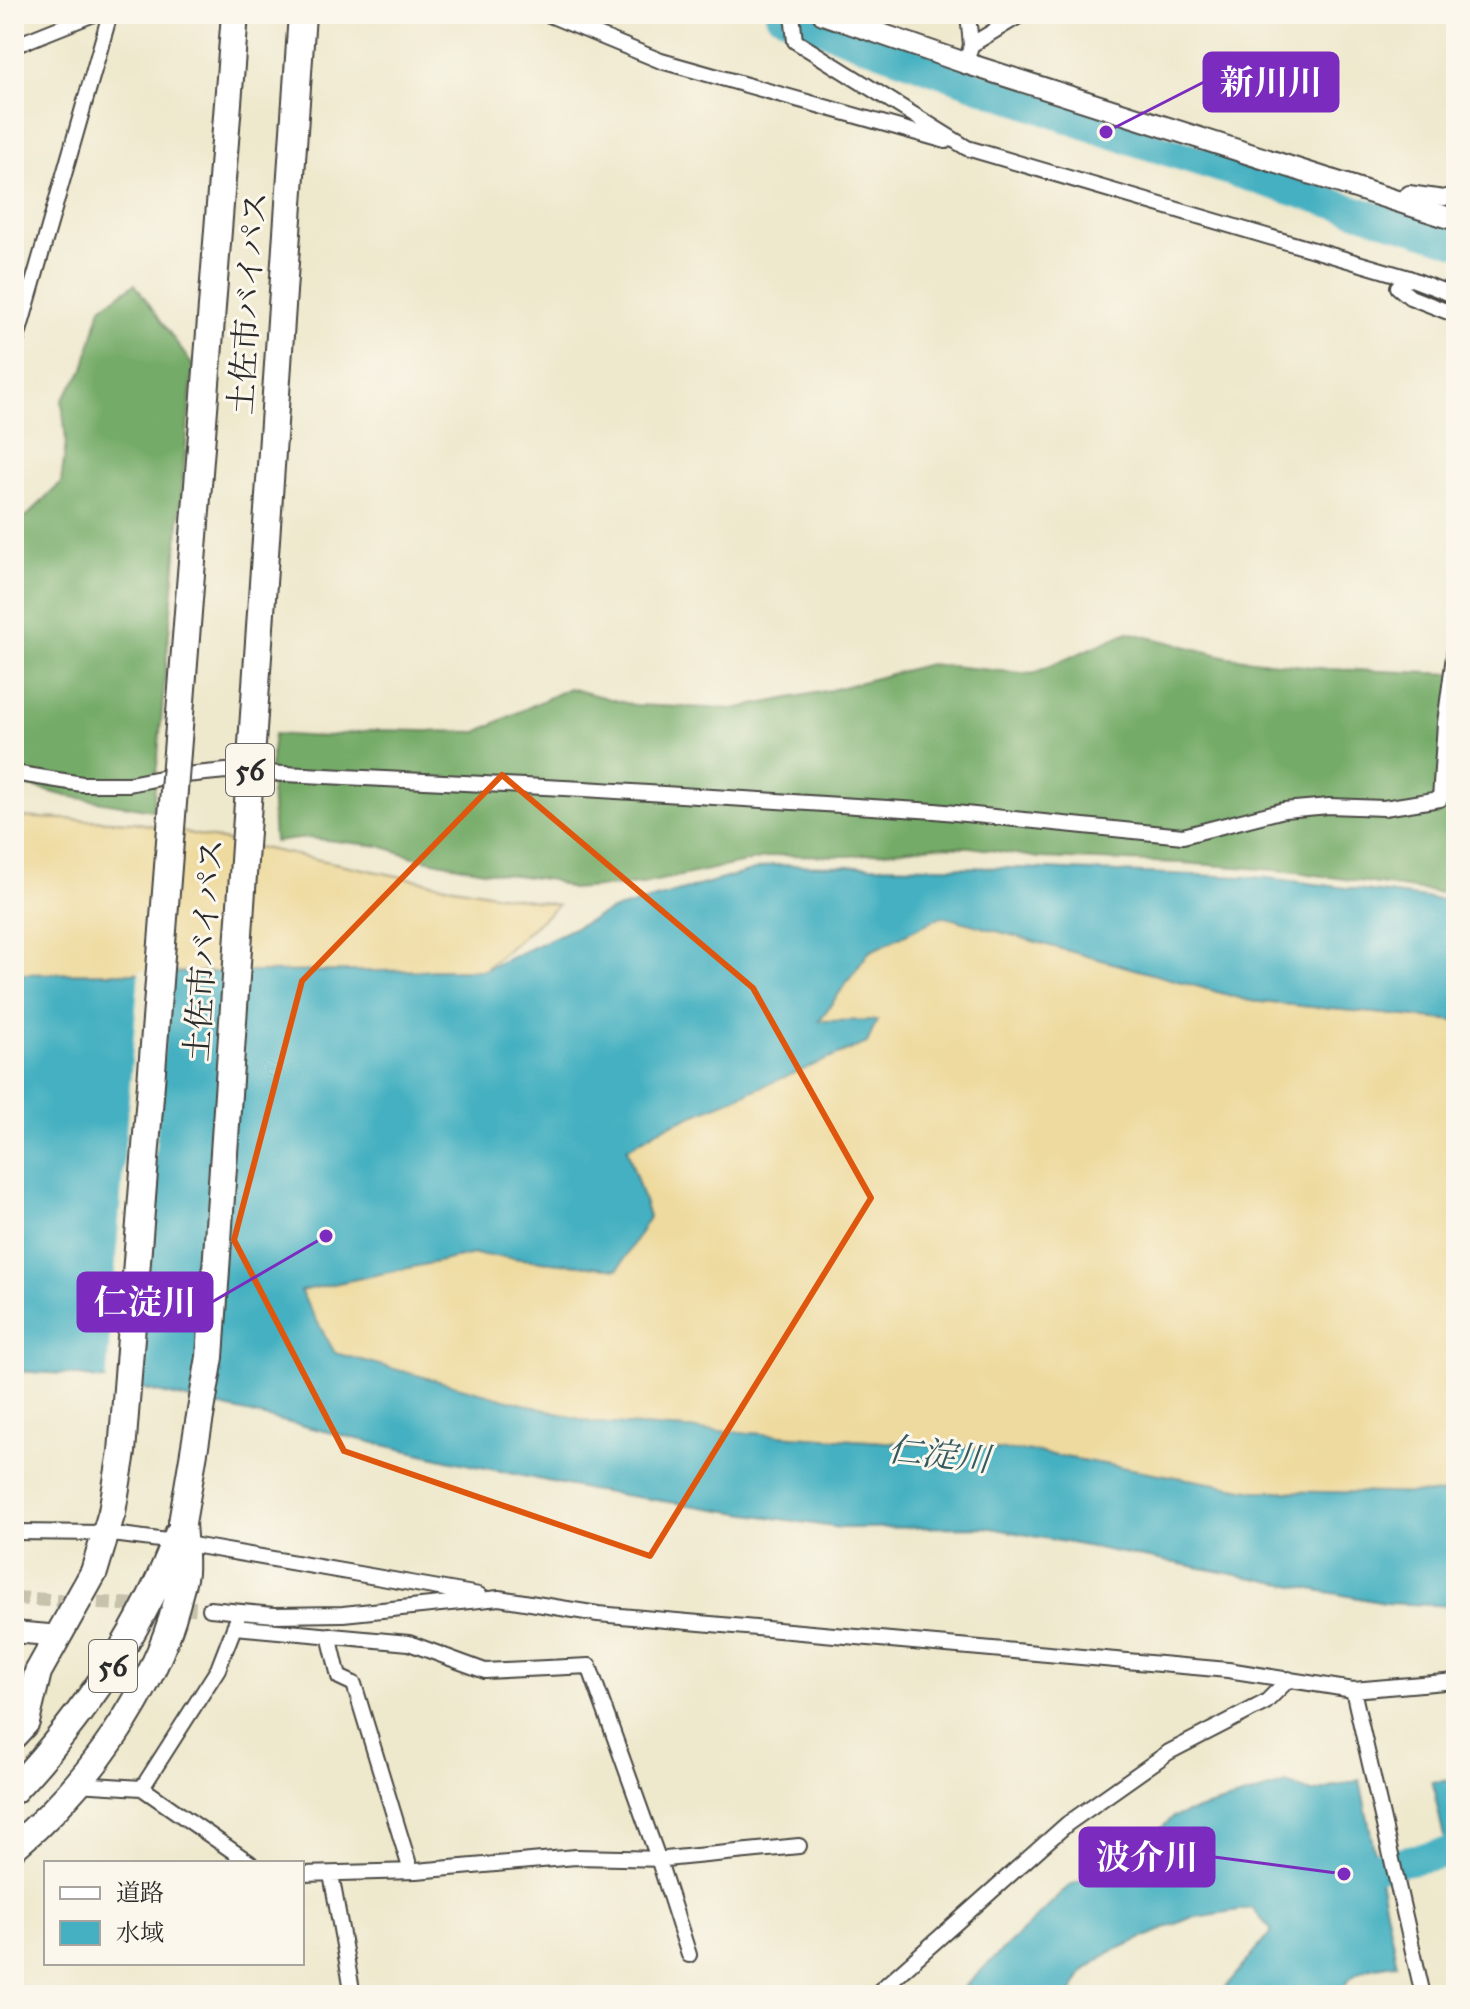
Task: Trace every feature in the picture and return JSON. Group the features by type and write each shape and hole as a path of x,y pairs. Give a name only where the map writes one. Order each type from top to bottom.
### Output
{"highway":[{"name":"土佐市バイパス","path":"14,1735 26,1722 38,1672 94,1572 109,1523 122,1452 235,14"},
{"name":"土佐市バイパス","path":"14,1790 50,1752 113,1666 180,1536 210,1357 302,14"},
{"path":"14,1847 44,1822 141,1695 169,1632 184,1574 180,1536"}],"main road":[{"path":"823,14 968,54 1396,203 1456,220"},
{"path":"14,1632 60,1636"}],"street":[{"path":"14,46 94,14"},
{"path":"14,349 110,14"},
{"path":"547,14 661,61 1409,278 1456,296"},
{"path":"792,14 795,41 965,147"},
{"path":"968,14 968,54"},
{"path":"968,54 1022,14"},
{"path":"1396,203 1409,193 1444,198 1456,194"},
{"path":"1409,278 1398,287 1410,297 1456,315"},
{"path":"14,773 82,784 129,784 226,771 584,789 935,811 1183,836 1284,810 1329,806 1384,808 1440,799 1445,723 1456,641"},
{"path":"14,1532 109,1523 503,1599 598,1614 1228,1670 1353,1690 1456,1681"},
{"path":"210,1609 274,1615 343,1614 503,1599"},
{"path":"142,1788 218,1669 240,1612"},
{"path":"234,1627 409,1643 485,1671 589,1666 658,1858 689,1955"},
{"path":"329,1635 339,1677 354,1684 411,1871"},
{"path":"875,1995 1067,1824 1169,1752 1266,1702 1289,1679"},
{"path":"1353,1690 1423,1995"},
{"path":"75,1784 142,1788 247,1861"},
{"path":"304,1874 411,1871 576,1857 658,1858 799,1846"},
{"path":"331,1874 353,1995"}],"highlighted area":[{"path":"502,775 753,988 871,1198 650,1556 344,1451 234,1240 302,981"}],"green space":[{"path":"135,284 193,366 153,810 66,796 14,782 14,519 27,516 61,483 66,442 62,400 84,369 101,307"},
{"path":"1128,632 1228,657 1328,669 1456,674 1456,895 1289,871 1182,863 1040,858 971,847 934,846 850,856 779,855 642,884 571,889 552,880 483,871 414,857 380,846 308,838 274,842 270,769 274,734 321,737 372,730 477,732 569,688 633,705 733,709 831,690 929,664 1032,674"}],"sand":[{"path":"14,817 134,822 442,885 558,905 484,970 14,974"},
{"path":"942,915 1250,1001 1456,1021 1456,1494 1255,1491 1036,1452 594,1423 334,1353 300,1291 474,1254 618,1269 649,1217 627,1149 818,1022 869,952"}],"water":[{"name":"仁淀川","path":"772,865 1019,868 1268,878 1456,902 1456,1021 1250,1001 942,916 869,952 819,1021 877,1020 867,1043 660,1129 627,1149 649,1217 618,1269 474,1254 300,1291 335,1353 594,1423 1036,1452 1255,1491 1456,1494 1456,1606 1385,1603 986,1527 840,1528 590,1490 110,1381 68,1374 14,1371 14,974 484,970 610,911"},
{"path":"1360,1780 1397,1964 1363,1971 1349,1980 1341,1995 1219,1995 1272,1931 1252,1908 1190,1918 1110,1952 1085,1970 1070,1995 956,1995 1070,1885 1128,1861 1173,1817 1287,1784 1312,1793"},
{"path":"1456,1780 1456,1892 1432,1782"}],"pier":[{"path":"170,969 136,1392 106,1385 139,970"}],"waterway":[{"path":"780,14 1106,132 1456,242"},
{"path":"1337,1874 1456,1851"}],"tunnel":[{"path":"14,1598 210,1609"}],"place":[{"name":"新川川","path":"1106,132"},
{"name":"仁淀川","path":"326,1236"},
{"name":"波介川","path":"1344,1874"}]}
